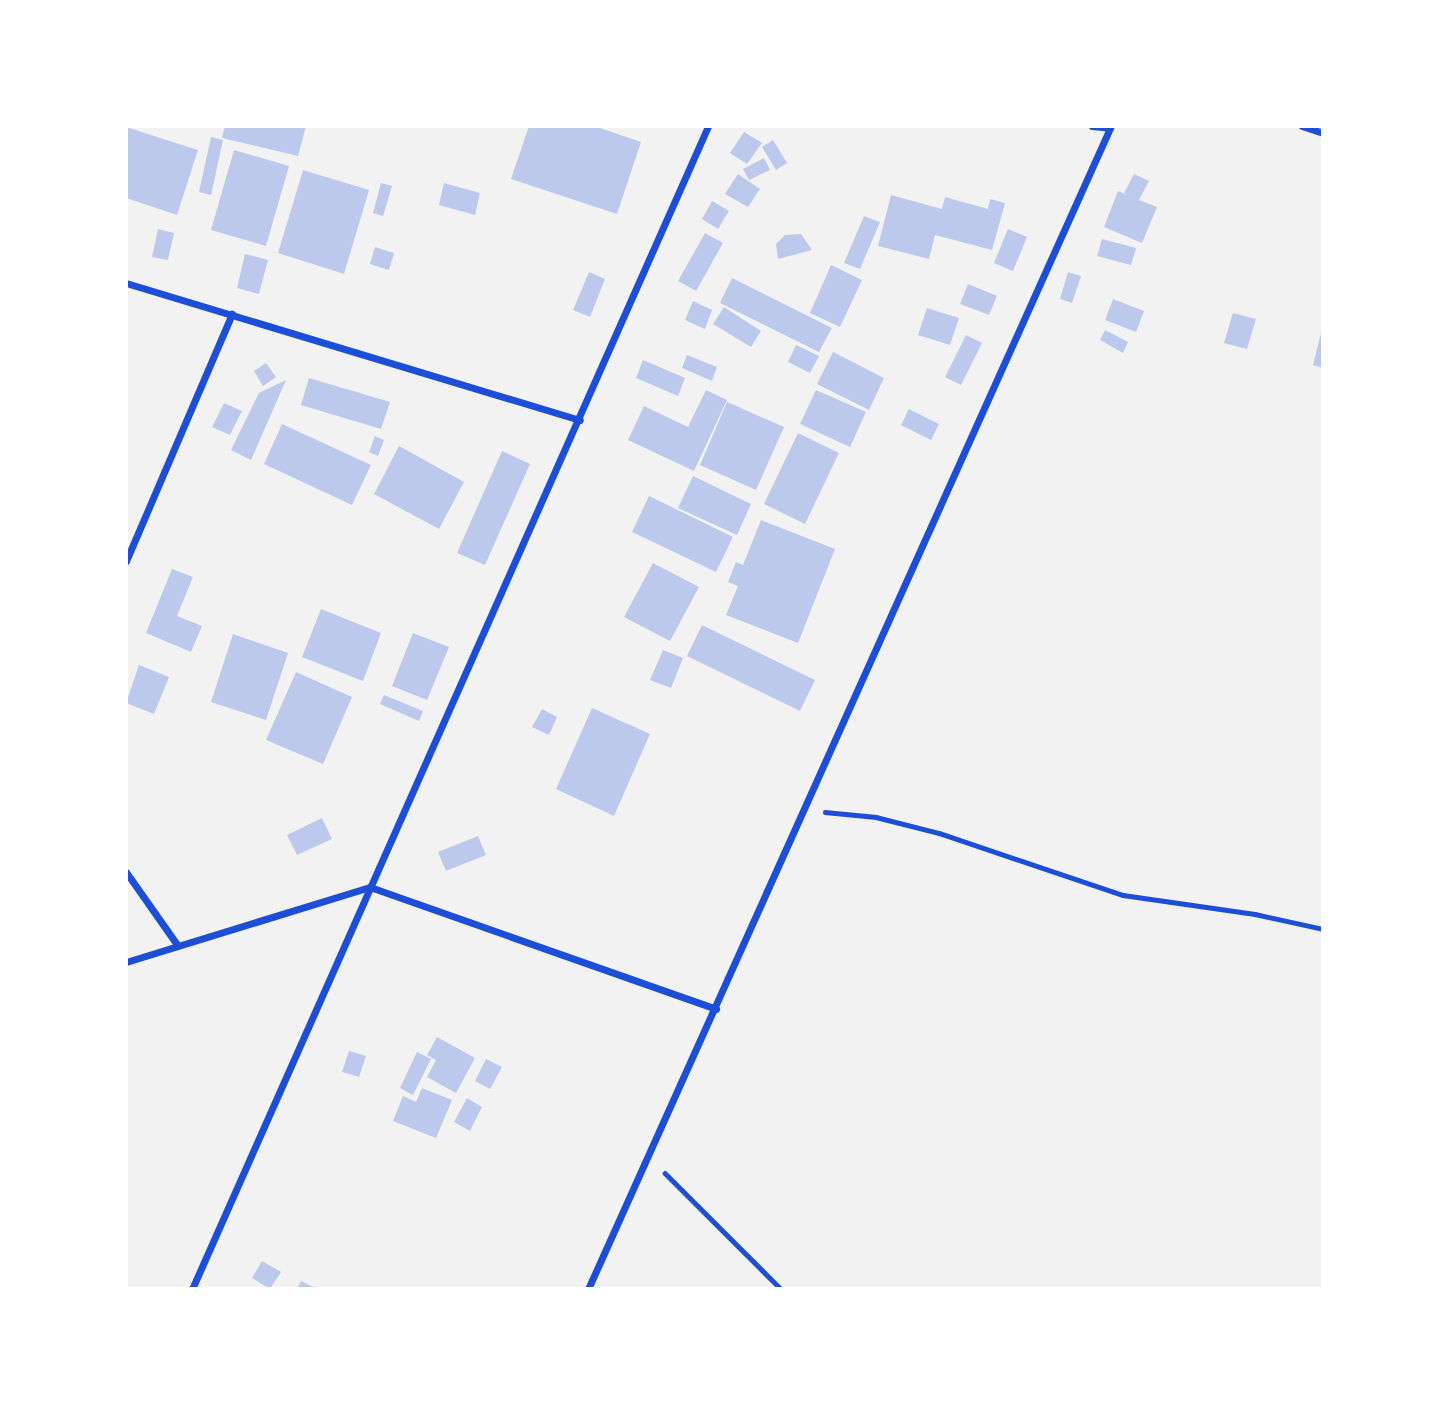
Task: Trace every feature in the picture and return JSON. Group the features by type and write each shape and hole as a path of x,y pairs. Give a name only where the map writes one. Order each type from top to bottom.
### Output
{"street":[{"path":"192,1289 580,420 708,126"},
{"path":"588,1289 646,1154 716,1009 1110,127 1092,126"},
{"path":"1302,126 1323,133"},
{"path":"126,283 580,420"},
{"path":"126,561 232,314"},
{"path":"126,872 178,946"},
{"path":"126,962 370,887 716,1009"}],"path":[{"path":"804,811 876,817 939,833 1123,895 1255,914 1323,929"},
{"path":"646,1154 781,1289"}],"building":[{"path":"225,126 306,126 298,156 222,138"},
{"path":"529,126 594,126 641,142 617,214 511,179"},
{"path":"126,127 198,150 177,215 126,198"},
{"path":"744,132 762,143 747,164 730,153"},
{"path":"211,137 223,140 211,195 199,192"},
{"path":"773,140 787,163 776,170 762,147"},
{"path":"234,150 289,166 266,246 211,230"},
{"path":"764,158 770,170 749,180 743,169"},
{"path":"303,170 369,190 344,274 278,253"},
{"path":"738,174 760,189 748,207 725,194"},
{"path":"1134,174 1149,181 1139,200 1157,207 1142,243 1104,227 1118,191 1130,196 1124,193"},
{"path":"381,183 392,186 383,216 373,213"},
{"path":"444,183 480,193 475,215 439,205"},
{"path":"891,195 942,209 945,197 988,209 990,199 1005,203 992,250 935,235 929,259 878,246"},
{"path":"712,201 729,211 718,229 702,219"},
{"path":"864,216 880,222 860,269 844,263"},
{"path":"158,229 174,233 168,260 152,257"},
{"path":"1008,229 1027,237 1013,271 994,263"},
{"path":"705,233 723,243 696,291 678,281"},
{"path":"801,234 812,250 778,259 776,244 785,235"},
{"path":"1102,239 1136,248 1131,265 1097,256"},
{"path":"375,247 394,253 389,270 370,264"},
{"path":"245,254 268,260 259,294 237,288"},
{"path":"831,265 862,280 840,327 810,313"},
{"path":"589,272 605,279 590,317 573,310"},
{"path":"1068,272 1081,276 1072,303 1060,299"},
{"path":"732,278 832,328 819,352 720,303"},
{"path":"968,284 997,296 989,315 960,304"},
{"path":"1113,299 1144,311 1136,332 1105,320"},
{"path":"693,301 712,310 705,329 685,320"},
{"path":"724,307 761,331 751,347 713,324"},
{"path":"927,308 959,318 950,345 918,335"},
{"path":"1233,313 1256,319 1247,349 1224,343"},
{"path":"1323,329 1323,368 1313,365"},
{"path":"1105,330 1128,342 1123,353 1100,340"},
{"path":"966,335 982,343 961,385 945,377"},
{"path":"796,345 819,356 810,373 788,362"},
{"path":"833,352 884,378 869,410 817,384"},
{"path":"687,355 717,367 712,381 682,368"},
{"path":"643,360 685,378 678,396 636,378"},
{"path":"266,363 276,377 263,386 254,371"},
{"path":"309,378 390,402 381,429 301,405"},
{"path":"286,380 251,460 231,450 259,393"},
{"path":"706,390 727,400 694,471 628,440 644,406 688,427"},
{"path":"816,390 866,412 850,447 800,424"},
{"path":"727,402 784,427 756,490 700,465"},
{"path":"224,403 242,411 230,435 212,427"},
{"path":"909,409 939,424 931,440 901,425"},
{"path":"282,424 371,465 352,505 264,464"},
{"path":"798,433 839,453 805,524 764,504"},
{"path":"375,436 384,440 378,456 369,452"},
{"path":"399,446 464,482 439,529 374,494"},
{"path":"502,451 530,464 485,565 457,553"},
{"path":"693,476 751,504 737,535 678,508"},
{"path":"649,496 733,537 716,572 632,532"},
{"path":"761,520 835,549 798,643 726,615 738,586 728,582 736,562 743,565"},
{"path":"653,563 699,587 670,641 624,617"},
{"path":"172,569 193,577 177,616 202,626 191,652 146,633"},
{"path":"321,609 381,633 363,681 302,657"},
{"path":"702,625 815,680 800,711 687,656"},
{"path":"413,633 449,647 427,700 392,686"},
{"path":"233,634 288,653 266,720 211,702"},
{"path":"663,650 683,658 671,688 650,680"},
{"path":"139,665 169,677 154,714 126,703"},
{"path":"296,672 352,697 323,764 266,740"},
{"path":"384,695 423,711 419,721 380,704"},
{"path":"592,708 650,734 614,816 556,789"},
{"path":"542,709 557,717 549,735 532,727"},
{"path":"322,818 332,839 297,855 287,835"},
{"path":"478,836 486,855 446,871 438,852"},
{"path":"437,1037 475,1058 456,1093 427,1077 436,1060 427,1055"},
{"path":"349,1051 366,1056 359,1077 342,1072"},
{"path":"417,1052 431,1059 413,1095 400,1088"},
{"path":"486,1059 502,1067 490,1089 475,1081"},
{"path":"422,1088 452,1100 436,1138 393,1121 403,1096 416,1102"},
{"path":"467,1098 482,1107 470,1131 454,1122"},
{"path":"262,1261 281,1272 270,1289 252,1278"},
{"path":"301,1281 318,1289 297,1289"}]}
